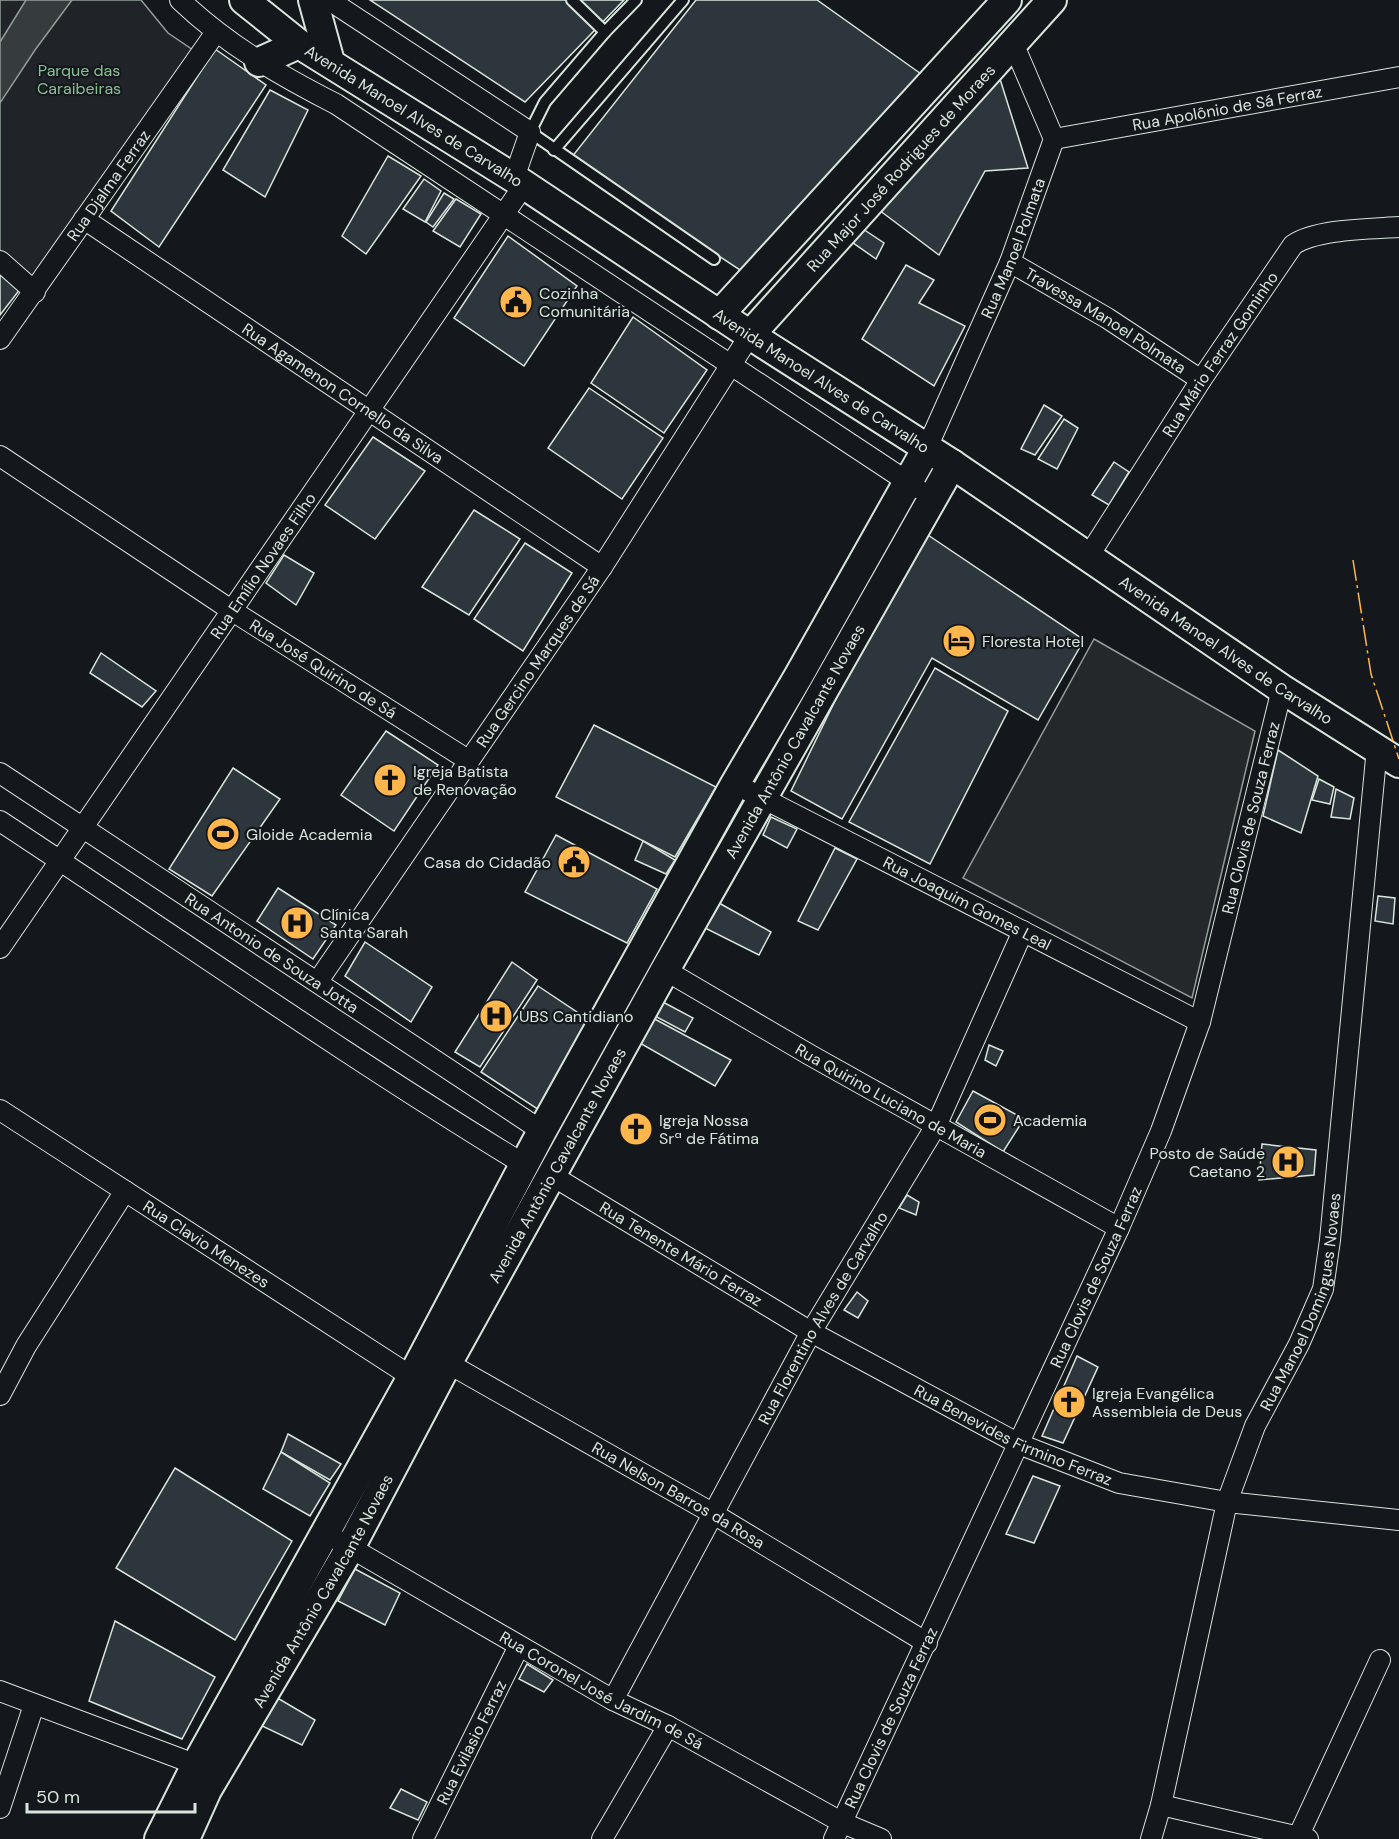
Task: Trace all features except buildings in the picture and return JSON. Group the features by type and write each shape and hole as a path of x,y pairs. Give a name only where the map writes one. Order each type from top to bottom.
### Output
{"street":[{"name":"Avenida Manoel Alves de Carvalho","path":"180,0 216,32 259,62 336,104 908,483 933,497"},
{"name":"Avenida Manoel Alves de Carvalho","path":"244,0 299,44 519,182 926,450 952,464 1282,689 1388,756"},
{"path":"313,0 330,62"},
{"path":"329,0 530,132"},
{"path":"719,315 1007,0"},
{"name":"Rua Major José Rodrigues de Moraes","path":"750,335 1052,0"},
{"name":"Rua Djalma Ferraz","path":"0,339 36,292 84,219 216,32"},
{"path":"1013,43 1054,139"},
{"path":"259,62 299,44"},
{"path":"942,70 966,94"},
{"name":"Rua Apolônio de Sá Ferraz","path":"1054,139 1399,77"},
{"path":"336,104 353,79"},
{"name":"Rua Emílio Novaes Filho","path":"0,948 371,410 502,214 519,182 530,132"},
{"name":"Rua Manoel Polmata","path":"926,450 1010,262 1054,139"},
{"name":"Rua Agamenon Cornello da Silva","path":"84,219 602,567"},
{"name":"Rua Mário Ferraz Gominho","path":"1088,557 1201,380 1293,245 1301,239 1317,236 1399,227"},
{"path":"0,261 36,292"},
{"name":"Travessa Manoel Polmata","path":"1010,262 1107,318 1201,380"},
{"name":"Rua Gercino Marques de Sá","path":"318,981 602,567 750,335"},
{"path":"0,821 286,1014 538,1170 543,1131 735,784 926,450"},
{"name":"Rua José Quirino de Sá","path":"0,456 231,610 468,760"},
{"name":"Avenida Antônio Cavalcante Novaes","path":"185,1839 207,1768 350,1548 437,1357 538,1170 695,918 952,464"},
{"name":"Rua Clovis de Souza Ferraz","path":"838,1831 1119,1228 1161,1131 1200,1022 1282,689"},
{"name":"Rua Manoel Domingues Novaes","path":"1151,1839 1161,1805 1227,1502 1256,1426 1299,1344 1323,1289 1388,756"},
{"name":"Rua Antonio de Souza Jotta","path":"0,772 543,1131"},
{"name":"Rua Joaquim Gomes Leal","path":"735,784 1200,1022"},
{"path":"671,901 695,918"},
{"name":"Rua Florentino Alves de Carvalho","path":"613,1700 811,1332 937,1124 1023,931"},
{"name":"Rua Quirino Luciano de Maria","path":"664,970 810,1055 937,1124 1119,1228"},
{"name":"Rua Clavio Menezes","path":"0,1110 412,1377"},
{"name":"Rua Tenente Mário Ferraz","path":"538,1170 811,1332"},
{"path":"0,1395 26,1346 125,1191"},
{"name":"Rua Benevides Firmino Ferraz","path":"811,1332 1019,1444 1119,1483 1227,1502 1399,1520"},
{"path":"159,1839 207,1768 326,1532 412,1377 437,1357"},
{"name":"Rua Nelson Barros da Rosa","path":"437,1357 712,1513 927,1642"},
{"name":"Rua Coronel José Jardim de Sá","path":"326,1532 613,1700 668,1726 838,1831 881,1839"},
{"name":"Rua Evilasio Ferraz","path":"423,1839 519,1646"},
{"path":"1161,1805 1303,1838 1380,1660"},
{"path":"0,1692 207,1768"},
{"path":"0,1808 34,1705"},
{"path":"602,1839 668,1726"}],"lane":[{"path":"572,0 605,32"},
{"path":"636,0 605,32 545,102 530,132 714,259"},
{"path":"554,150 683,0"}],"green space":[{"name":"Parque das Caraibeiras","path":"0,0 141,0 168,33 193,50 28,284 0,256"}],"shaded area":[{"path":"26,0 72,0 0,103 0,42"},
{"path":"1094,639 1255,731 1192,998 963,878"}],"power":[{"path":"1353,560 1371,674 1399,759"}],"place":[{"name":"Cozinha Comunitária","path":"516,302"},
{"name":"Floresta Hotel","path":"959,641"},
{"name":"Igreja Batista de Renovação","path":"390,780"},
{"name":"Gloide Academia","path":"223,834"},
{"name":"Casa do Cidadão","path":"574,862"},
{"name":"Clínica Santa Sarah","path":"297,923"},
{"name":"UBS Cantidiano","path":"496,1016"},
{"name":"Academia","path":"990,1120"},
{"name":"Igreja Nossa Srª de Fátima","path":"636,1129"},
{"name":"Posto de Saúde Caetano 2","path":"1288,1162"},
{"name":"Igreja Evangélica Assembleia de Deus","path":"1069,1402"}]}
